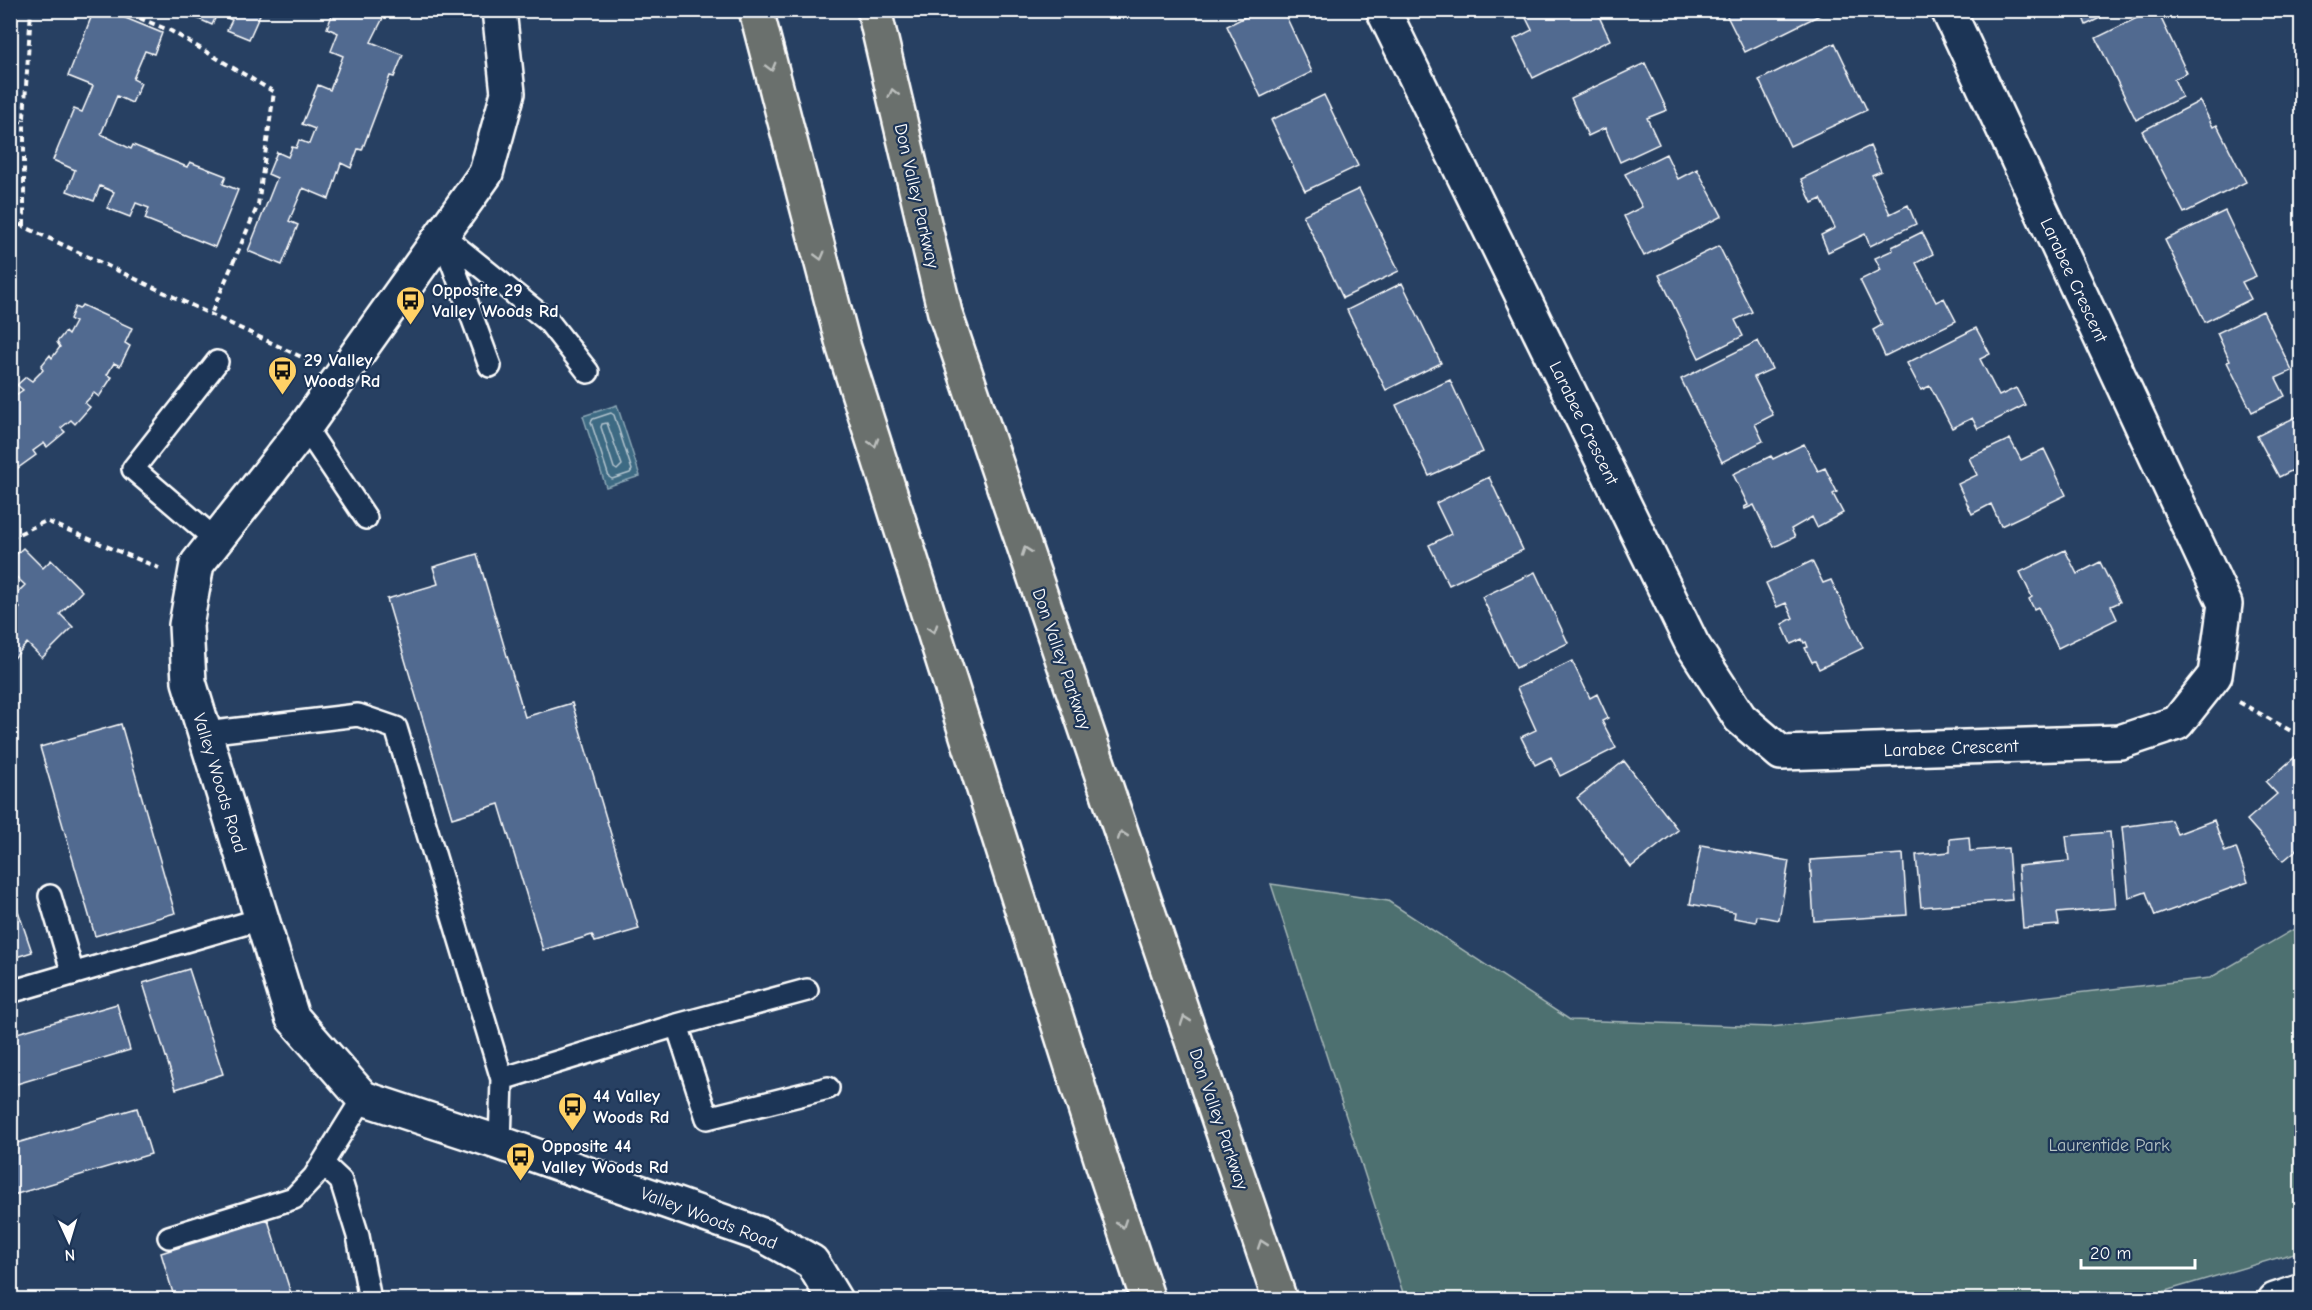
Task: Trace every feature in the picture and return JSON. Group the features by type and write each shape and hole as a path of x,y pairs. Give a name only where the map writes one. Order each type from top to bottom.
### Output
{"highway":[{"path":"756,10 844,348 1104,1168 1148,1299"},
{"name":"Don Valley Parkway","path":"874,10 945,313 1280,1299"}],"street":[{"name":"Valley Woods Road","path":"499,10 508,93 486,173 304,427 197,564 186,626 189,682 291,1017 363,1098 500,1143 765,1236 812,1262 835,1299"},
{"name":"Larabee Crescent","path":"1383,10 1692,644 1740,718 1781,753 2120,742 2177,723 2208,685 2215,675 2225,604 1948,10"},
{"path":"2275,1299 2301,1291"}],"lane":[{"path":"442,235 490,366"},
{"path":"442,235 548,321 588,372"},
{"path":"216,540 133,469 217,362"},
{"path":"304,427 366,518"},
{"path":"205,733 358,715 396,728 502,1079 500,1143"},
{"path":"50,896 73,974"},
{"path":"10,993 261,919"},
{"path":"502,1079 677,1025 807,990"},
{"path":"677,1025 707,1118 828,1088"},
{"path":"169,1237 294,1198 323,1164 363,1098"},
{"path":"323,1164 341,1181 358,1236 370,1299"}],"path":[{"path":"24,226 24,117 31,10"},
{"path":"120,10 171,31 274,92 258,205 212,314"},
{"path":"10,133 24,117"},
{"path":"10,220 295,353 339,378"},
{"path":"10,538 46,521 153,566 195,578"},
{"path":"2208,685 2301,737"}],"green space":[{"name":"Laurentide Park","path":"1271,884 1388,901 1570,1020 1771,1027 2210,978 2301,925 2301,1251 2138,1299 1405,1299"}],"water":[{"path":"617,405 640,476 606,487 583,416"}],"building":[{"path":"94,10 106,10 162,33 154,54 145,51 133,79 141,83 132,103 117,96 101,134 131,149 133,145 187,167 190,162 226,176 223,184 238,190 215,247 145,219 149,208 136,203 130,217 107,208 114,192 100,186 94,201 67,191 75,170 53,160 74,109 82,112 93,86 68,76"},
{"path":"179,10 262,10 249,39 227,30 232,20 217,14 212,25"},
{"path":"334,10 387,10 371,42 403,55 394,77 390,76 362,150 358,149 351,168 341,163 329,199 303,188 289,221 298,225 282,265 248,251 277,178 268,174 277,152 288,157 292,147 296,148 299,140 309,144 315,129 302,124 318,85 330,90 343,56 331,51 338,33 327,28"},
{"path":"1259,10 1283,10 1312,72 1261,97 1227,26"},
{"path":"1522,10 1596,10 1610,40 1533,78 1514,39 1532,30"},
{"path":"1724,10 1822,10 1824,13 1745,52"},
{"path":"2080,10 2116,10 2086,25"},
{"path":"2157,10 2187,73 2174,79 2182,97 2136,120 2096,38"},
{"path":"1835,43 1867,110 1790,146 1759,80"},
{"path":"1645,63 1667,110 1647,118 1659,144 1620,162 1605,128 1588,136 1571,98"},
{"path":"1324,95 1358,166 1305,191 1271,120"},
{"path":"2200,101 2213,127 2217,125 2246,182 2184,213 2142,131"},
{"path":"1870,146 1881,171 1872,175 1890,214 1908,205 1916,224 1870,246 1865,234 1828,252 1821,235 1835,228 1821,199 1812,203 1801,179"},
{"path":"1666,154 1678,179 1697,169 1722,216 1644,256 1624,216 1642,207 1625,174"},
{"path":"1359,189 1399,271 1343,298 1303,215"},
{"path":"2225,211 2256,276 2242,282 2251,299 2205,322 2165,240"},
{"path":"1922,232 1933,254 1916,263 1936,302 1944,298 1956,321 1885,356 1873,330 1882,325 1860,280 1881,270 1875,258"},
{"path":"1719,246 1752,312 1735,320 1743,336 1699,358 1659,275"},
{"path":"1402,283 1441,363 1386,390 1347,310"},
{"path":"82,305 132,328 125,343 130,346 120,366 114,363 107,375 112,377 99,397 94,393 85,403 90,407 75,424 71,420 61,428 65,432 47,447 44,443 33,451 36,455 18,468 15,464 10,466 10,399 23,390 17,385 26,377 32,381 43,370 41,366 50,355 52,358 60,347 57,342 65,332 68,335 75,322 70,319 75,307 79,309"},
{"path":"2263,311 2292,371 2276,378 2285,396 2252,412 2227,362 2230,361 2217,333"},
{"path":"1976,328 1990,354 1980,359 1999,396 2016,388 2025,405 1978,429 1972,418 1952,428 1930,386 1921,390 1907,363"},
{"path":"1758,341 1772,369 1754,377 1773,415 1755,424 1763,441 1722,462 1681,379"},
{"path":"1450,380 1483,452 1429,476 1396,405"},
{"path":"2302,414 2302,485 2293,470 2279,477 2257,436"},
{"path":"2010,439 2021,460 2044,449 2066,495 2001,526 1991,504 1972,514 1958,484 1977,475 1969,458"},
{"path":"1804,444 1818,471 1825,468 1837,492 1833,494 1843,513 1817,527 1812,517 1791,529 1795,537 1774,547 1754,505 1745,509 1744,507 1748,505 1733,474"},
{"path":"1489,477 1523,550 1449,585 1429,545 1451,534 1436,503"},
{"path":"23,548 43,568 51,560 82,591 60,614 73,627 42,658 27,643 10,663 10,617 20,608 11,599 25,585 10,571 10,560"},
{"path":"2065,550 2077,574 2100,562 2120,602 2111,606 2117,619 2058,648 2038,607 2034,609 2029,599 2032,597 2020,572"},
{"path":"477,554 525,717 572,703 639,929 595,942 592,935 543,950 499,804 452,818 387,599 438,584 433,567"},
{"path":"1812,561 1823,583 1831,580 1863,648 1819,669 1815,661 1812,662 1805,648 1808,647 1806,642 1804,643 1802,639 1791,644 1782,624 1793,618 1786,603 1777,607 1766,583"},
{"path":"1535,572 1568,643 1516,668 1482,597"},
{"path":"1572,661 1590,698 1597,694 1608,718 1602,721 1616,748 1560,776 1551,757 1535,765 1521,737 1536,730 1517,688"},
{"path":"121,724 175,913 95,936 40,747"},
{"path":"2302,751 2302,845 2283,861 2247,820 2277,794 2266,782"},
{"path":"1624,761 1678,830 1631,867 1577,798"},
{"path":"2171,820 2177,834 2214,820 2225,852 2236,848 2248,882 2155,916 2146,892 2129,898 2122,827"},
{"path":"2110,832 2116,908 2057,913 2059,925 2023,928 2018,866 2069,861 2066,836"},
{"path":"1969,837 1970,851 2008,848 2012,900 1921,907 1916,855 1950,852 1950,839"},
{"path":"1701,845 1789,861 1779,920 1757,916 1756,922 1734,918 1735,912 1690,904"},
{"path":"1903,854 1907,915 1814,921 1810,860"},
{"path":"10,887 32,952 10,959"},
{"path":"189,969 223,1074 176,1089 143,983"},
{"path":"117,1004 130,1050 10,1086 10,1035"},
{"path":"137,1108 151,1154 10,1196 10,1145"},
{"path":"268,1220 293,1300 175,1300 161,1253"}],"place":[{"name":"Opposite 29 Valley Woods Rd","path":"411,326"},
{"name":"29 Valley Woods Rd","path":"283,396"},
{"name":"44 Valley Woods Rd","path":"572,1132"},
{"name":"Opposite 44 Valley Woods Rd","path":"521,1182"}]}
